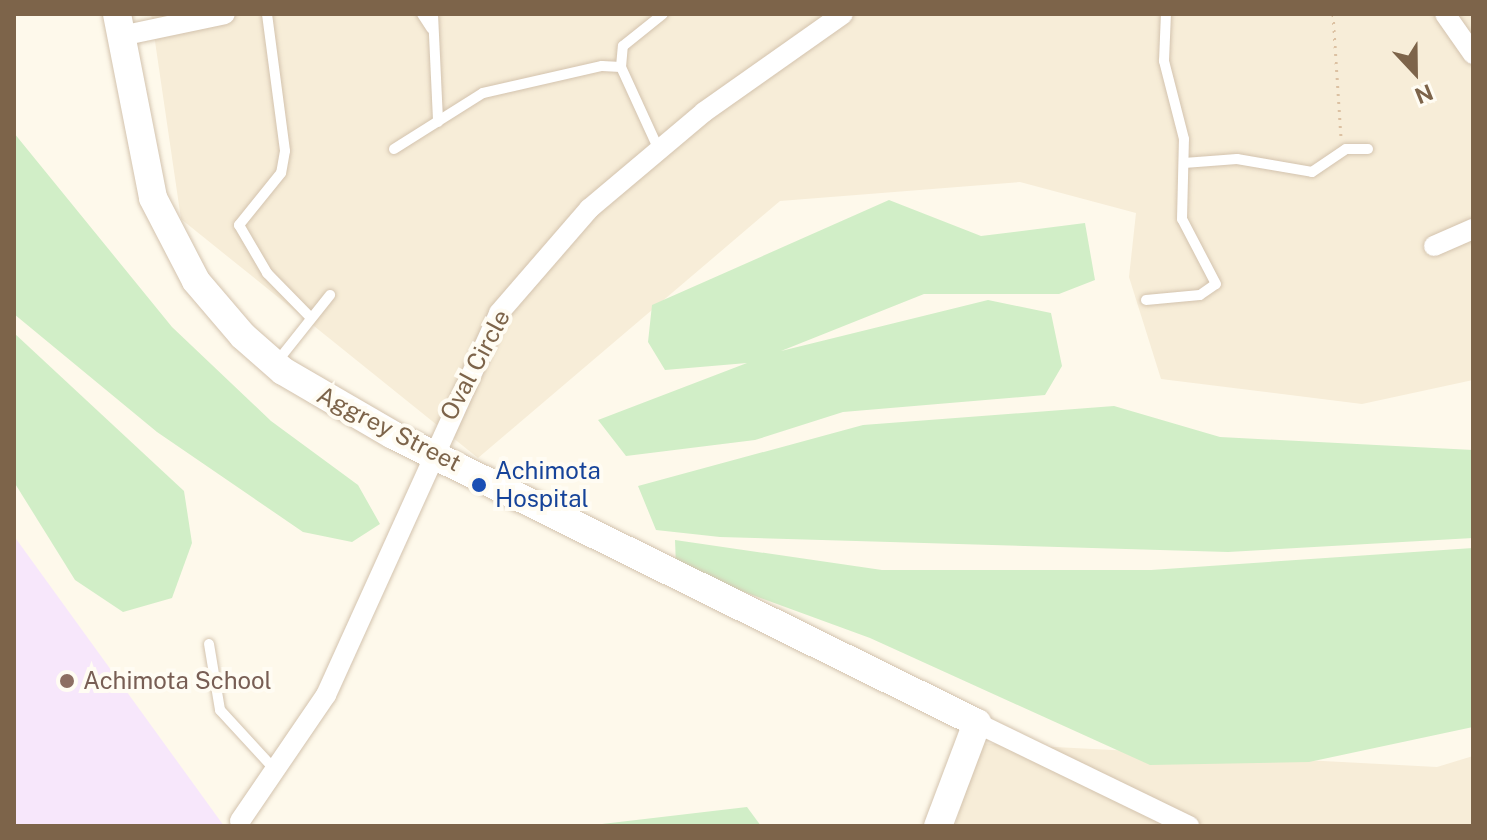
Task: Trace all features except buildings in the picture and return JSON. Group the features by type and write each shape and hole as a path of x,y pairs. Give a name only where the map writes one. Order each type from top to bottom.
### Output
{"main road":[{"name":"Aggrey Street","path":"119,25 136,130 165,228 212,305 274,364 431,451 977,723"},
{"path":"946,825 977,723"}],"street":[{"path":"119,25 225,14"},
{"name":"Oval Circle","path":"238,824 326,695 431,451 499,313 589,209 659,150 843,14"},
{"path":"1445,14 1473,54"},
{"path":"1434,246 1473,229"},
{"path":"977,723 1189,826"}],"lane":[{"path":"267,14 285,151 281,173 239,225 267,273 311,318"},
{"path":"422,14 431,28"},
{"path":"433,14 431,28 438,122"},
{"path":"659,150 621,67 623,46 663,14"},
{"path":"1146,300 1200,295 1216,284 1212,268 1188,242 1184,163 1164,61 1166,14"},
{"path":"394,149 483,93 621,67"},
{"path":"1184,163 1237,159 1312,172 1341,151 1368,149"},
{"path":"274,364 330,295"},
{"path":"209,644 220,710 276,771"}],"path":[{"path":"1333,14 1341,151"}],"shaded area":[{"path":"151,14 1473,14 1473,380 1362,404 1161,379 1129,277 1136,213 1020,182 780,201 478,458 181,219"},
{"name":"Achimota School","path":"14,536 224,826 14,826"},
{"path":"980,743 1437,767 1473,756 1473,826 955,826"}],"green space":[{"path":"14,133 172,327 271,421 358,485 380,524 352,542 303,532 157,432 14,314"},
{"path":"889,200 981,236 1085,223 1095,280 1059,294 924,294 781,351 988,300 1051,313 1062,366 1045,395 843,412 755,440 626,456 598,420 747,363 665,370 648,342 652,305"},
{"path":"14,333 184,491 192,543 172,598 123,612 75,580 14,482"},
{"path":"1114,406 1220,437 1473,450 1473,538 1228,552 720,537 656,530 638,486 863,425"},
{"path":"675,540 882,570 1151,570 1473,548 1473,727 1309,762 1150,765 870,638 676,567"},
{"path":"747,807 761,826 585,826"}],"place":[{"name":"Achimota Hospital","path":"479,485"},
{"name":"Achimota School","path":"67,681"}]}
